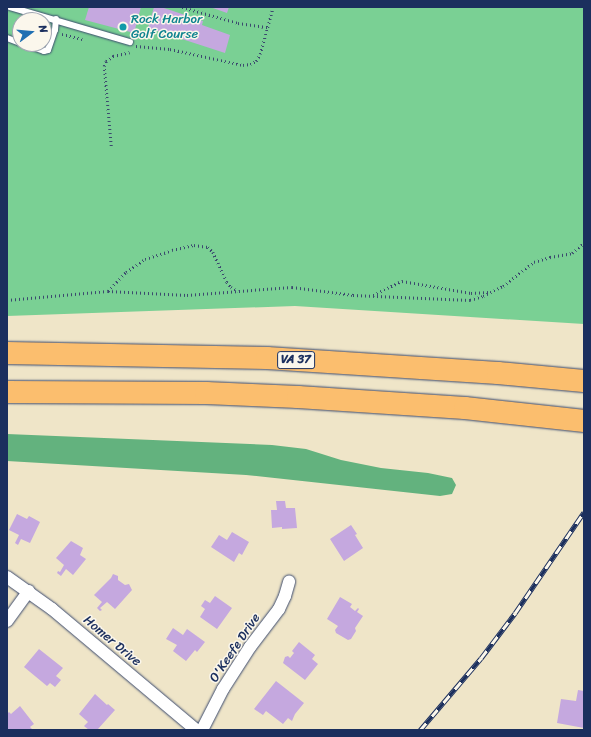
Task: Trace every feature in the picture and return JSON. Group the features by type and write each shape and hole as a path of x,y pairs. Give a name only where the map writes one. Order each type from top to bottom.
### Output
{"highway":[{"name":"VA 37","path":"7,353 267,358 491,372 584,381"},
{"path":"7,392 206,393 298,397 465,408 577,420"}],"street":[{"name":"Homer Drive","path":"7,577 29,591 52,609 196,730"},
{"name":"O'Keefe Drive","path":"202,730 223,689 250,647 279,609 289,582"},
{"path":"7,621 29,591"}],"lane":[{"path":"10,7 56,19 132,44"},
{"path":"52,39 55,30 56,19"}],"path":[{"path":"182,7 238,23 268,27"},
{"path":"132,44 187,52 243,65 250,64 256,61 260,54 273,7"},
{"path":"57,32 87,40"},
{"path":"136,50 144,46"},
{"path":"111,146 104,66 106,61 113,56 132,52"},
{"path":"7,300 108,291 168,295 302,288 330,293 371,296 470,300 476,299 503,286 534,262 550,256 572,253 584,242"},
{"path":"108,291 126,272 145,260 172,250 194,245 208,247 213,252 227,282 231,287 239,291"},
{"path":"371,296 402,281 472,293 490,292"}],"green space":[{"path":"7,7 584,7 584,324 295,306 7,316"},
{"path":"7,434 272,445 306,449 341,460 381,468 428,473 452,478 456,485 452,494 440,496 246,475 7,461"}],"building":[{"name":"Rock Harbor Golf Course","path":"89,7 141,7 134,33 85,20"},
{"path":"154,7 161,7 203,21 202,25 230,35 225,53 148,28"},
{"path":"210,7 229,7 227,13"},
{"path":"276,501 285,501 286,508 295,508 297,528 272,528 271,510 277,510"},
{"path":"17,514 27,519 29,516 40,522 30,543 21,539 18,545 15,543 19,535 9,530"},
{"path":"351,525 363,548 344,561 330,539"},
{"path":"232,532 249,542 242,555 239,553 234,562 211,547 219,535 227,540"},
{"path":"71,541 83,548 80,555 86,559 73,575 66,569 61,576 57,573 58,571 60,572 64,565 56,558"},
{"path":"113,574 118,576 118,580 125,585 129,584 132,590 115,609 107,602 100,608 102,610 100,611 97,608 102,602 94,595 111,578"},
{"path":"215,596 232,608 217,629 200,617 205,609 201,606 205,600 210,603"},
{"path":"340,597 352,604 350,607 355,611 358,608 359,609 357,612 363,616 355,628 356,631 351,639 348,640 336,633 335,630 338,626 327,619"},
{"path":"173,628 183,635 187,629 205,642 197,652 195,650 186,661 173,651 177,645 166,639"},
{"path":"299,642 315,655 312,659 318,664 305,680 283,663 285,657 288,656 290,658 294,653 292,651"},
{"path":"39,649 63,668 56,676 61,680 55,687 50,683 47,686 24,667"},
{"path":"276,681 304,703 295,714 292,721 288,718 283,724 266,711 263,715 254,709"},
{"path":"578,690 584,691 584,728 557,723 561,699 576,701"},
{"path":"95,694 115,710 98,729 89,730 84,726 88,722 79,714"},
{"path":"20,706 34,724 30,727 33,730 7,729 7,714 9,712 11,714"}],"railway":[{"path":"420,730 481,658 515,613 584,512"}],"place":[{"name":"Rock Harbor Golf Course","path":"123,27"}]}
